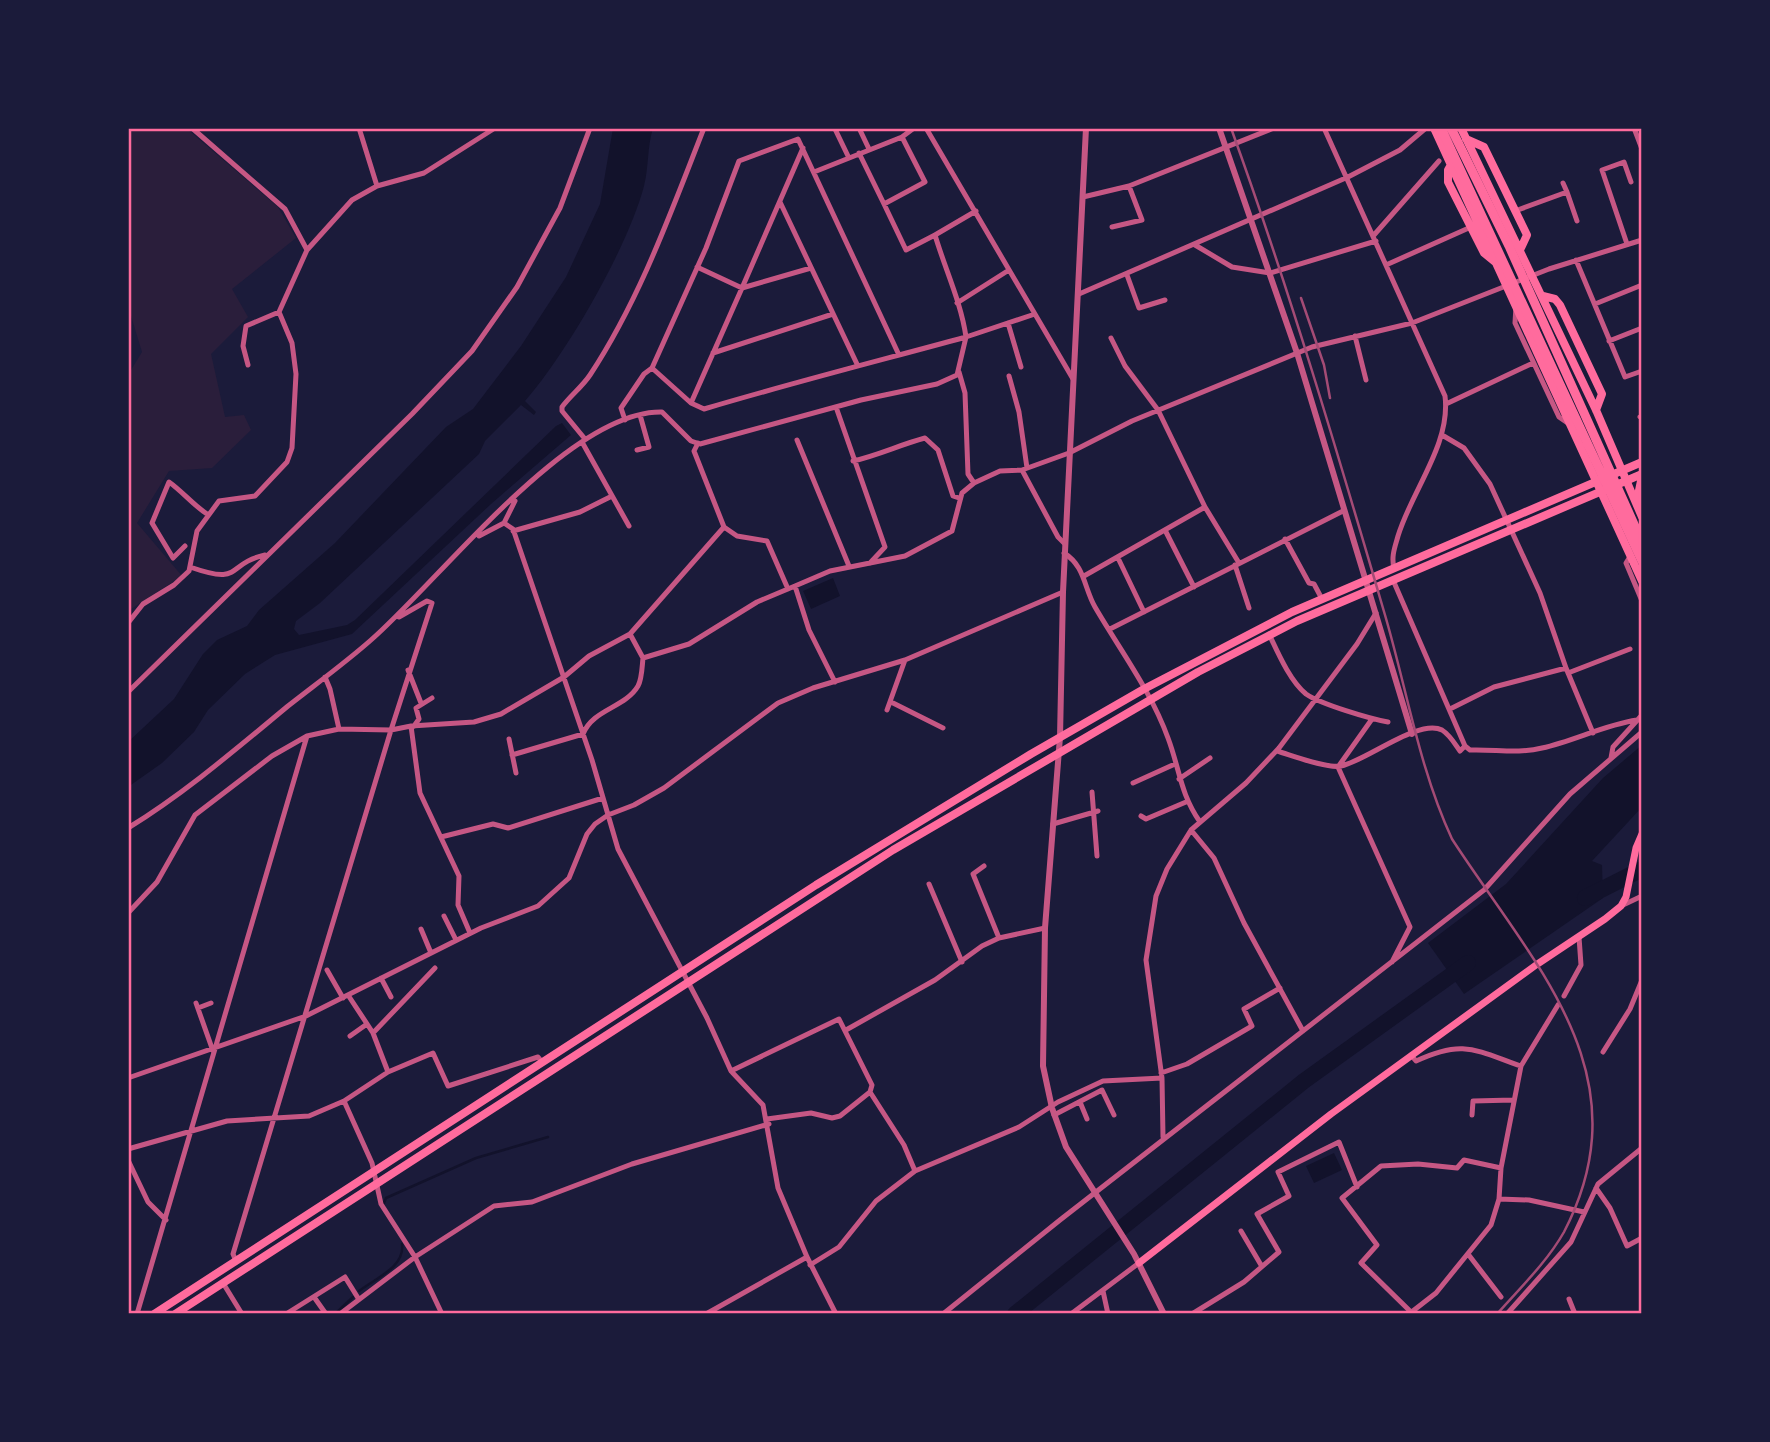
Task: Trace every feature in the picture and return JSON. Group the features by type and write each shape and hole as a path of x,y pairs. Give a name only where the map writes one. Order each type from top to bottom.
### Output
{"highway":[{"path":"1441,128 1642,561"},
{"path":"1451,128 1509,246 1642,542"}],"main road":[{"path":"1434,128 1574,427 1642,581"},
{"path":"1461,128 1597,410 1642,517"},
{"path":"1466,139 1484,147 1527,235 1520,250"},
{"path":"1452,163 1448,170 1448,182 1484,253 1498,264"},
{"path":"154,1314 881,845 1143,689 1322,598 1642,462"},
{"path":"175,1314 893,850 1150,701 1269,634 1642,475"},
{"path":"1637,505 1642,475"},
{"path":"1139,1263 1411,1055 1621,906 1626,897 1636,848 1642,834"}],"street":[{"path":"192,128 285,209 307,250"},
{"path":"359,128 377,186"},
{"path":"248,365 243,346 246,326 279,312 307,250 352,201 377,186 424,173 495,128"},
{"path":"128,692 412,414 472,351 517,287 560,208 590,128"},
{"path":"629,526 584,440 562,411 562,407 589,376 637,290 704,128"},
{"path":"835,128 848,156"},
{"path":"859,128 869,149"},
{"path":"814,172 848,156 902,137 914,128"},
{"path":"926,128 1074,382"},
{"path":"1086,128 1065,544 1060,737 1045,928 1041,1036 1053,1112 1066,1147 1134,1254 1164,1314"},
{"path":"1219,128 1297,353 1412,734"},
{"path":"1083,197 1129,186 1274,128"},
{"path":"1324,128 1375,238 1446,404 1447,415 1442,435 1403,520 1393,553 1394,568"},
{"path":"1079,294 1348,177 1400,150 1426,128"},
{"path":"1634,128 1642,149"},
{"path":"884,204 925,182 902,137"},
{"path":"625,419 621,408 644,374 652,368 697,267 739,161 798,139 900,355"},
{"path":"691,403 803,149"},
{"path":"859,153 906,250 976,211"},
{"path":"1194,245 1232,267 1270,273 1375,238 1439,161"},
{"path":"1627,244 1602,170 1624,162 1631,182"},
{"path":"1563,183 1577,221"},
{"path":"1112,227 1142,220 1129,186"},
{"path":"1515,211 1567,192"},
{"path":"780,202 857,364"},
{"path":"1386,265 1471,227"},
{"path":"935,235 962,314 966,337 959,372 965,393 968,474 974,482"},
{"path":"643,658 706,636 757,602 792,588 849,566 905,556 951,531 959,498 974,482 1000,471 1025,469 1069,453 1158,410 1297,353 1412,323 1532,275 1642,240"},
{"path":"1576,260 1625,377 1642,370"},
{"path":"697,267 742,288 811,268"},
{"path":"957,303 1009,270"},
{"path":"1127,275 1139,308 1165,300"},
{"path":"1595,304 1642,285"},
{"path":"1517,304 1515,323 1533,363 1559,417 1574,427"},
{"path":"128,623 137,609 174,585 190,567 197,531 219,501 255,496 287,462 292,448 296,374 292,343 279,312"},
{"path":"713,353 833,314"},
{"path":"652,368 691,403 704,409 857,364 966,337 1035,314"},
{"path":"1008,323 1021,367"},
{"path":"1609,341 1642,328"},
{"path":"1355,336 1366,380"},
{"path":"1111,338 1125,366 1158,410 1205,507 1237,564 1249,608"},
{"path":"1446,404 1533,363"},
{"path":"835,682 792,588 767,541 737,536 724,527 694,451 698,443 937,384 950,380 959,372"},
{"path":"1009,376 1019,412 1025,469 1058,537 1065,544"},
{"path":"836,407 885,547 870,563"},
{"path":"128,828 204,775 394,619 517,496 584,440 625,419 662,412 698,443"},
{"path":"637,450 649,447 640,415"},
{"path":"1442,435 1464,448 1477,464 1513,530 1541,595 1567,670 1593,733"},
{"path":"853,461 887,454 893,446 925,438 938,450 953,496 959,498"},
{"path":"797,440 849,566"},
{"path":"185,546 173,558 152,523 169,482 183,492 188,502 207,514"},
{"path":"504,523 517,496"},
{"path":"513,531 580,512 612,496"},
{"path":"1084,576 1205,507"},
{"path":"1110,629 1343,511"},
{"path":"504,523 513,531 583,734 618,849 731,1071 763,1105 768,1121 768,1144 775,1177 810,1265 836,1314"},
{"path":"468,543 504,523"},
{"path":"128,913 157,882 195,815 272,756 307,736 339,729 391,730 474,722 501,714 564,677 589,656 630,634 724,527"},
{"path":"1166,531 1194,587"},
{"path":"1285,539 1309,583 1314,584 1322,598"},
{"path":"1065,553 1073,559 1084,576 1094,605 1150,701 1168,739 1186,802 1200,822"},
{"path":"190,567 220,576 230,575 254,557 265,555"},
{"path":"1631,555 1627,567 1642,601"},
{"path":"1118,558 1144,612"},
{"path":"1393,580 1465,746 1470,750 1516,752 1640,718"},
{"path":"128,1078 306,1016 470,933 548,900 569,878 592,828 608,815 634,805 664,788 778,703 905,660 1063,592"},
{"path":"236,1261 233,1254 408,670 432,603 427,601 394,619"},
{"path":"1162,1140 1165,1134 1161,1076 1146,960 1156,896 1167,869 1191,830 1277,751 1351,652 1376,613"},
{"path":"512,755 583,734 592,719 632,693 639,685 643,658 630,634"},
{"path":"1269,634 1293,678 1309,696 1372,719 1388,722"},
{"path":"1450,709 1494,688 1567,670 1630,649"},
{"path":"887,710 905,660"},
{"path":"408,670 421,703"},
{"path":"325,677 339,729"},
{"path":"412,726 419,719 416,708 432,698"},
{"path":"891,702 943,728"},
{"path":"1611,758 1613,747 1640,718"},
{"path":"1338,767 1372,719"},
{"path":"412,726 420,793 458,876 458,905 470,933"},
{"path":"1277,751 1338,767 1366,758 1382,746 1412,734 1439,729 1449,736 1460,751 1465,746"},
{"path":"943,1314 1493,882 1548,817 1642,732"},
{"path":"137,1314 307,736"},
{"path":"509,739 516,774"},
{"path":"1179,779 1210,758"},
{"path":"1133,783 1175,764"},
{"path":"1338,767 1410,927 1392,962"},
{"path":"1092,792 1096,813 1097,856"},
{"path":"441,837 493,824 508,828 603,798"},
{"path":"1141,816 1146,819 1186,802"},
{"path":"1053,824 1096,813"},
{"path":"1191,830 1214,858 1244,923 1303,1031"},
{"path":"984,866 973,874 999,938"},
{"path":"929,884 962,962"},
{"path":"1621,906 1642,896"},
{"path":"444,916 456,940"},
{"path":"846,1030 999,938 1045,928"},
{"path":"421,929 431,953"},
{"path":"1564,996 1581,965 1579,937"},
{"path":"373,1033 435,968"},
{"path":"327,970 373,1033 388,1072"},
{"path":"381,978 391,997"},
{"path":"1603,1052 1630,1009 1642,980"},
{"path":"1053,1112 1058,1102 1103,1081 1161,1076 1188,1064 1252,1026 1244,1009 1280,988"},
{"path":"211,1003 197,1006 214,1050"},
{"path":"1500,1168 1464,1160 1457,1168 1418,1164 1381,1167 1342,1198 1377,1245 1361,1264 1410,1314 1436,1293 1491,1225 1499,1199 1500,1168 1521,1066 1558,1005"},
{"path":"340,1314 415,1257 494,1206 532,1202 632,1164 768,1121 811,1113 832,1118 840,1116 870,1093 872,1085 839,1019 731,1071"},
{"path":"350,1037 367,1024"},
{"path":"1411,1055 1416,1061 1436,1052 1463,1046 1521,1066"},
{"path":"128,1149 227,1121 309,1116 344,1101 388,1072 433,1053 448,1086 538,1057 542,1062"},
{"path":"810,1265 839,1247 876,1201 915,1171 1080,1102 1101,1090 1114,1115"},
{"path":"870,1093 904,1145 915,1171"},
{"path":"1472,1115 1473,1101 1513,1100"},
{"path":"344,1101 374,1171 381,1204 415,1257 442,1314"},
{"path":"1080,1102 1087,1119"},
{"path":"1278,1172 1339,1142 1357,1187"},
{"path":"1507,1314 1571,1242 1596,1188 1642,1148"},
{"path":"128,1160 148,1202 166,1220"},
{"path":"1192,1314 1244,1282 1279,1252 1257,1214 1289,1196 1278,1172 1269,1161"},
{"path":"1596,1188 1611,1208 1627,1247 1642,1238"},
{"path":"1499,1199 1529,1200 1584,1212"},
{"path":"1241,1231 1261,1265"},
{"path":"1468,1254 1502,1297"},
{"path":"706,1314 807,1257"},
{"path":"1071,1314 1139,1263"},
{"path":"286,1314 345,1277 358,1298"},
{"path":"223,1283 242,1314"},
{"path":"1103,1291 1108,1314"},
{"path":"314,1297 326,1314"},
{"path":"1569,1299 1575,1314"}],"shaded area":[{"path":"128,128 186,128 278,207 296,238 232,289 248,317 211,354 225,417 244,415 251,430 212,468 169,471 137,523 182,576 128,611 128,375 142,352 128,306"},
{"path":"613,128 653,128 644,186 625,239 594,298 559,356 525,401 536,412 534,415 521,405 485,441 479,454 320,603 296,621 294,629 299,635 347,625 355,620 556,426 562,423 571,435 491,504 352,634 275,655 245,674 208,710 194,732 162,763 128,787 128,742 174,699 203,654 217,640 247,626 259,610 335,543 446,427 473,409 521,346 566,277 600,204"},
{"path":"833,578 840,596 811,609 803,591"},
{"path":"1642,745 1642,807 1592,861 1602,865 1603,898 1464,994 1428,943 1506,884 1603,778"},
{"path":"1334,1153 1342,1170 1314,1183 1306,1166"}],"waterway":[{"path":"1585,898 1642,869"},
{"path":"1015,1314 1304,1081 1468,963"},
{"path":"384,1203 386,1198 476,1158 548,1137"},
{"path":"359,1291 394,1266 402,1252 402,1244"},
{"path":"335,1314 353,1297"}],"railway":[{"path":"1231,128 1293,309 1385,615 1422,757 1441,812 1452,839 1545,977 1569,1023 1586,1071 1592,1122 1586,1175 1564,1232 1550,1254 1497,1314"},
{"path":"1301,298 1324,365 1330,398"}]}
